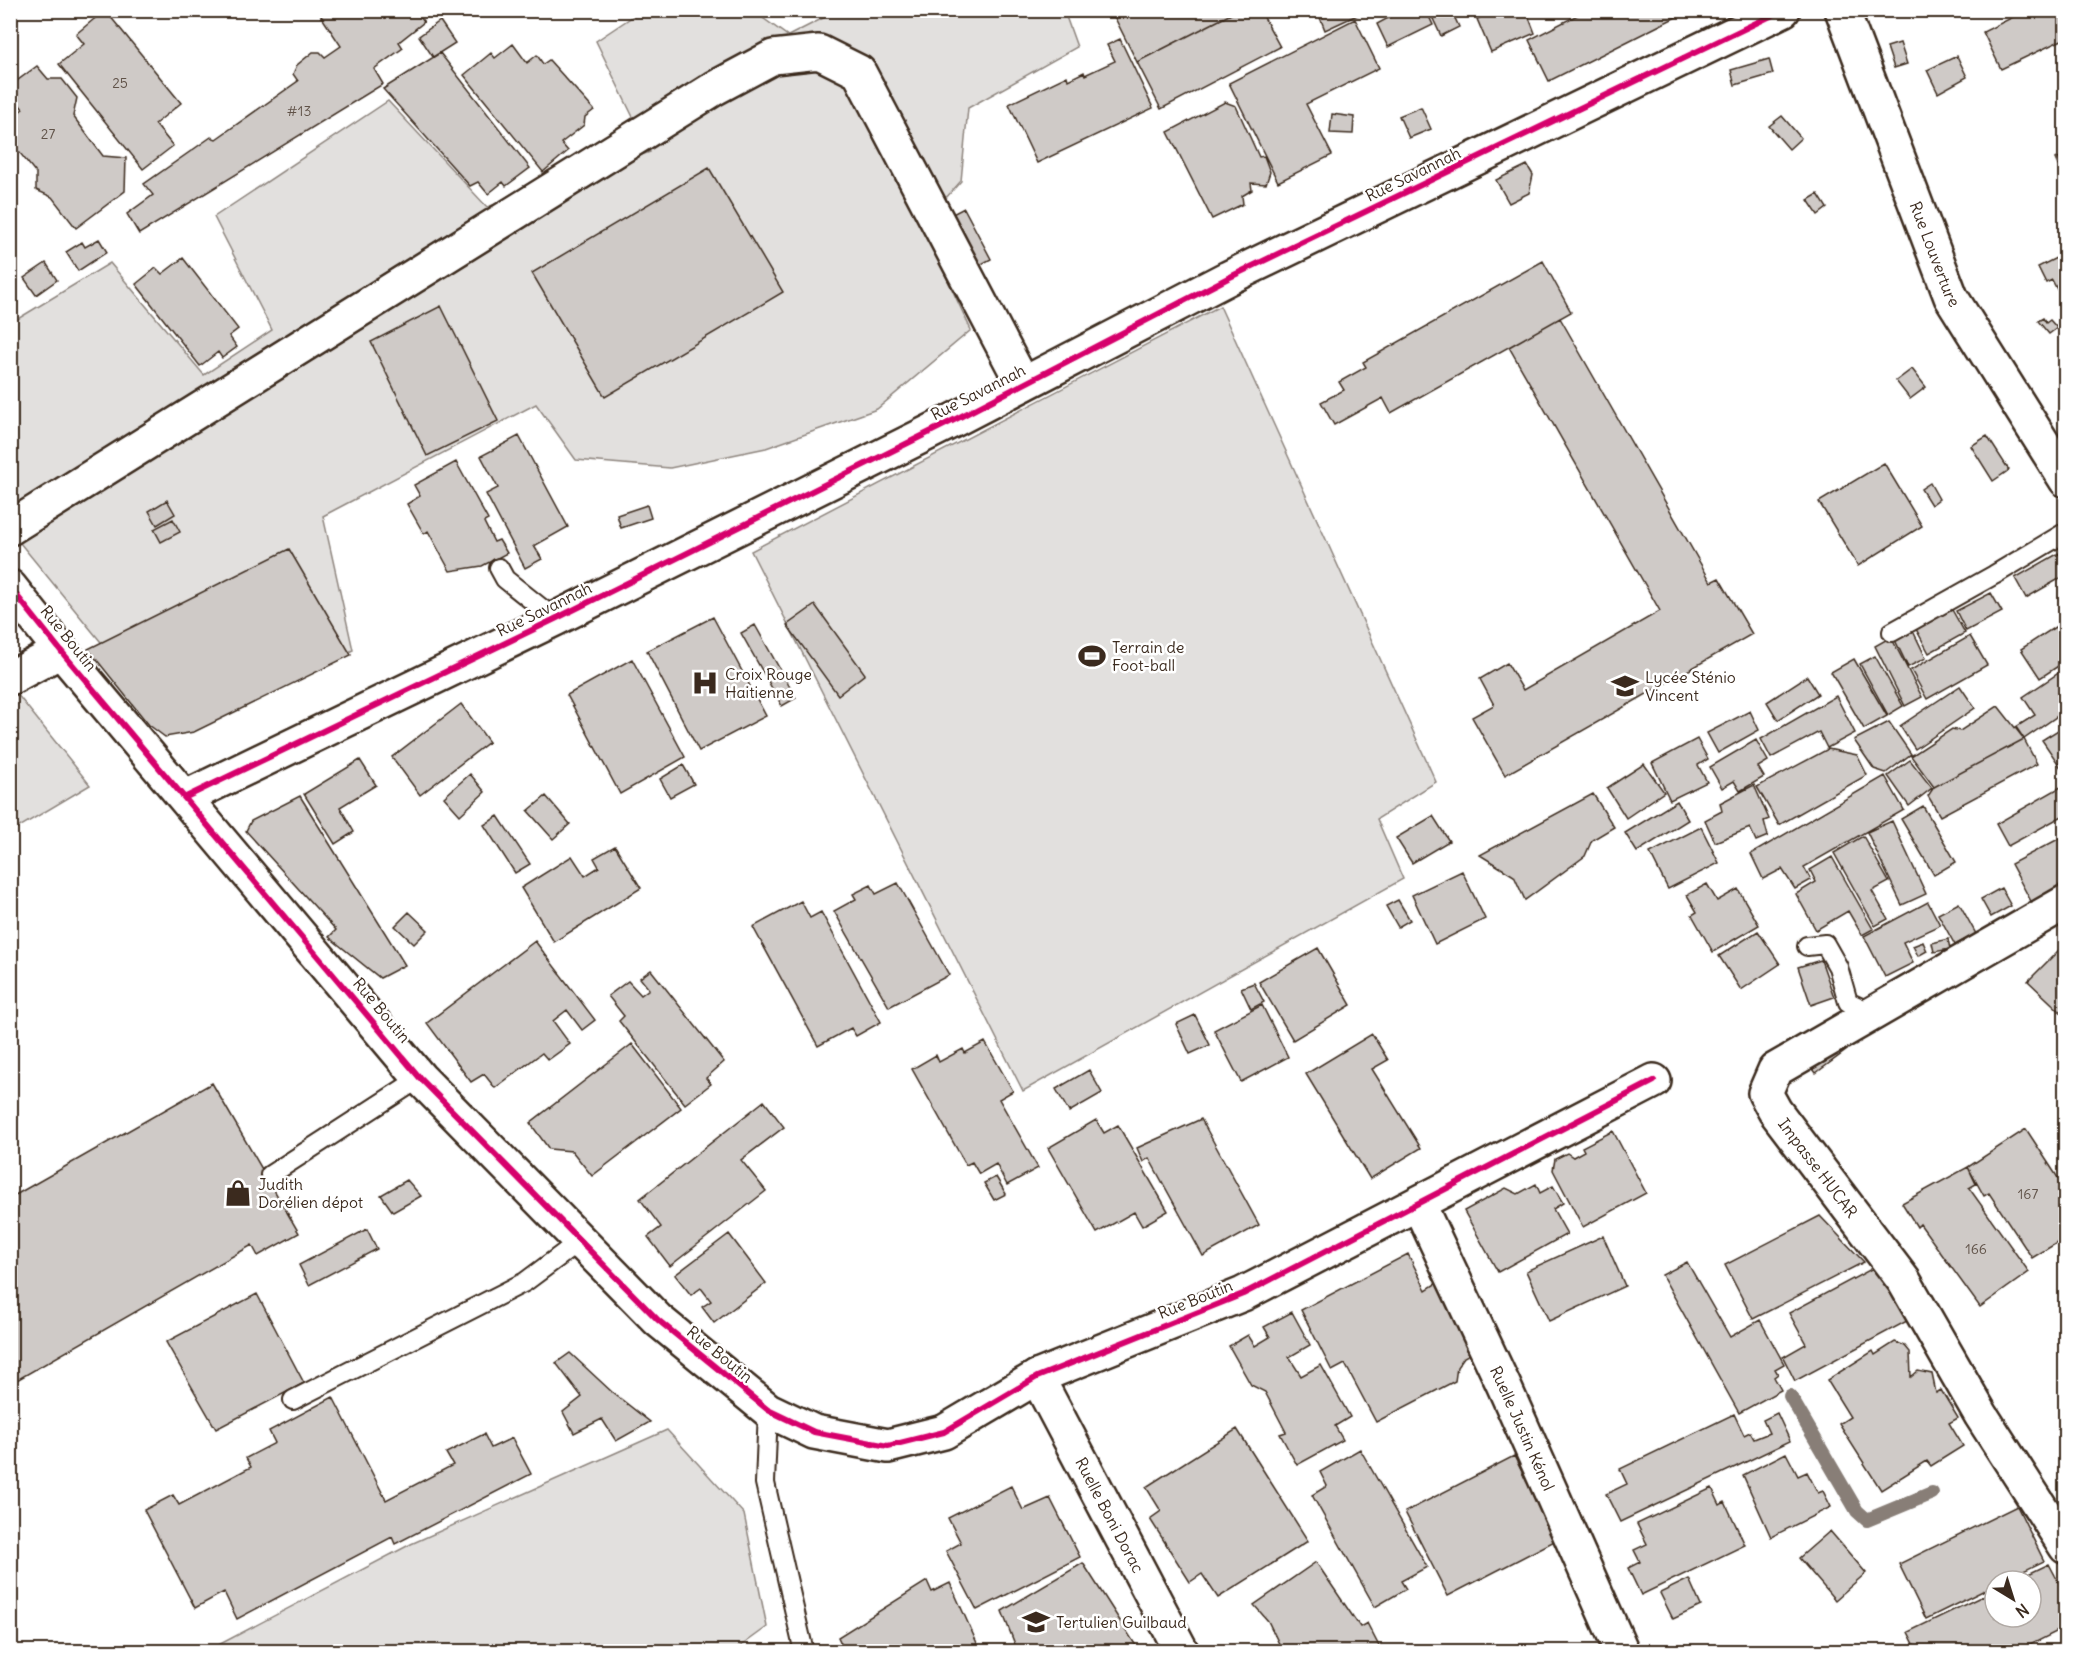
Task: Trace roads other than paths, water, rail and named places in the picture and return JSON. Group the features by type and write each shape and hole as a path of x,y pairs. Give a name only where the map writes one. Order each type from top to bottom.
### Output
{"street":[{"name":"Rue Savannah","path":"186,797 555,619 1023,384 1228,278 1783,10"},
{"name":"Rue Louverture","path":"1842,10 1951,297 2066,480"},
{"path":"10,528 715,88 773,57 819,52 859,72 1023,384"},
{"name":"Rue Boutin","path":"10,587 61,651 420,1078 657,1320 768,1410 814,1432 888,1446 944,1432 1038,1377 1243,1294 1419,1205 1654,1081"},
{"path":"10,678 61,651"},
{"name":"Impasse HUCAR","path":"2066,902 1775,1070 1765,1093 1775,1112 1904,1281 1981,1415 2066,1547"},
{"name":"Ruelle Justin Kénol","path":"1419,1205 1503,1384 1622,1652"},
{"name":"Ruelle Boni Dorac","path":"1038,1377 1182,1652"}],"lane":[{"path":"1892,632 2066,532"},
{"path":"499,568 505,579 555,619"},
{"path":"1807,946 1825,944 1838,967 1848,1002 1874,1014"},
{"path":"270,1174 420,1078"},
{"path":"293,1400 525,1282 580,1241"},
{"path":"768,1410 765,1484 804,1652"}],"waterway":[{"path":"1790,1396 1857,1511 1867,1520 1932,1493"}],"place":[{"name":"Terrain de Foot-ball","path":"1092,656"},
{"name":"Croix Rouge Haitienne","path":"705,683"},
{"name":"Lycée Sténio Vincent","path":"1625,686"},
{"name":"Judith Dorélien dépot","path":"238,1193"},
{"name":"Tertulien Guilbaud","path":"1036,1622"}]}
